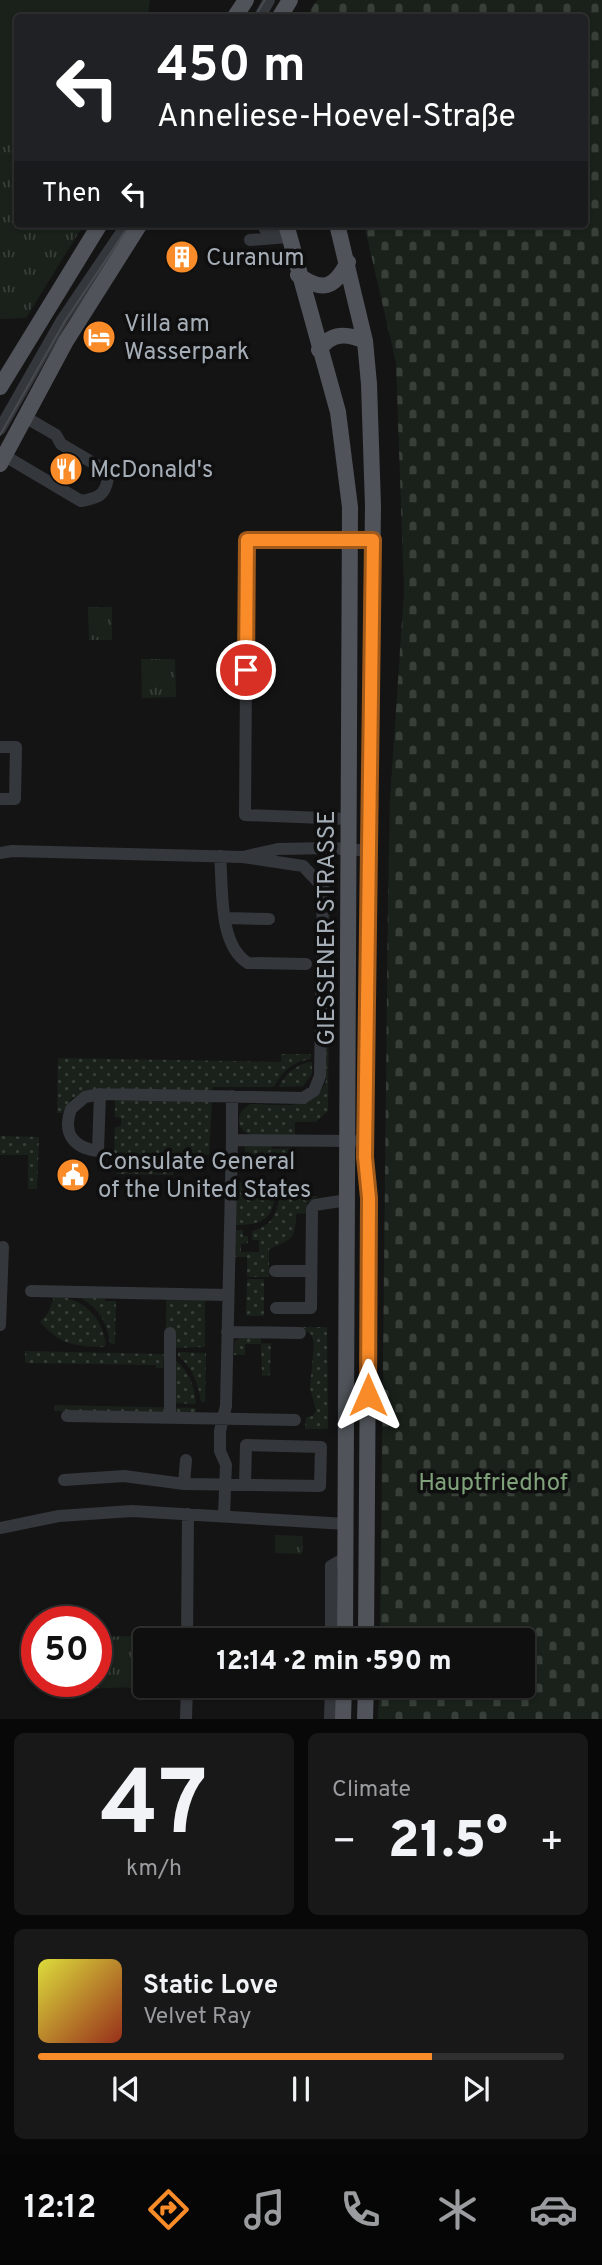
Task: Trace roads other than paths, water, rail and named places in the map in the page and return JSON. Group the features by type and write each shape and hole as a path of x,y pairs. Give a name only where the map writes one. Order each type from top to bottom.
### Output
{"main road":[{"path":"0,387 98,228"},
{"path":"2,460 66,341 138,228"},
{"name":"GIESSENER STRASSE","path":"338,228 365,341 369,384 373,540 365,1141 369,1198 366,1628"},
{"name":"GIESSENER STRASSE","path":"287,229 338,412 350,507 345,1628"},
{"path":"298,275 312,285 321,286 332,283 341,276 348,262"},
{"path":"319,350 324,342 341,334 353,335 365,341"},
{"path":"343,1719 344,1698"},
{"path":"365,1719 366,1698"}],"street":[{"path":"0,429 62,320 124,228"},
{"path":"265,228 287,229"},
{"path":"250,240 287,229"},
{"path":"2,460 81,501 98,498 106,487 108,478 100,467 61,444 56,435 25,417"},
{"path":"349,819 245,815 247,540 373,540"},
{"path":"0,747 16,747 16,799 0,799"},
{"path":"243,857 278,849 331,848 370,851"},
{"path":"0,853 12,851 243,857 303,866 323,887 320,1076 314,1091 303,1098 100,1094"},
{"path":"220,856 226,934 241,959 248,963 306,964"},
{"path":"225,918 269,919"},
{"path":"224,1516 226,1465 220,1451 220,1431 226,1406 232,1096"},
{"path":"232,1140 365,1141"},
{"path":"276,1308 311,1308 313,1209 315,1205 347,1200"},
{"path":"0,1325 3,1248"},
{"path":"275,1271 311,1271"},
{"path":"31,1291 228,1295"},
{"path":"227,1332 300,1332"},
{"path":"170,1333 170,1417"},
{"path":"67,1416 295,1420"},
{"path":"64,1480 124,1476 184,1484 225,1484 245,1485 320,1486 321,1447 246,1445 245,1485"},
{"path":"184,1484 186,1460"},
{"path":"0,1528 59,1516 132,1511 346,1524"},
{"path":"187,1628 188,1514"},
{"path":"331,1628 331,1566 345,1558"},
{"path":"186,1719 187,1698"},
{"path":"330,1719 331,1698"}],"tram line":[{"path":"256,14 265,0"},
{"path":"0,435 65,321 127,228"}],"place":[{"name":"Curanum","path":"182,257"},
{"name":"Villa am Wasserpark","path":"99,337"},
{"name":"McDonald's","path":"66,469"},
{"name":"Consulate General of the United States","path":"73,1175"}],"park label":[{"name":"Hauptfriedhof","path":"493,1482"}]}
